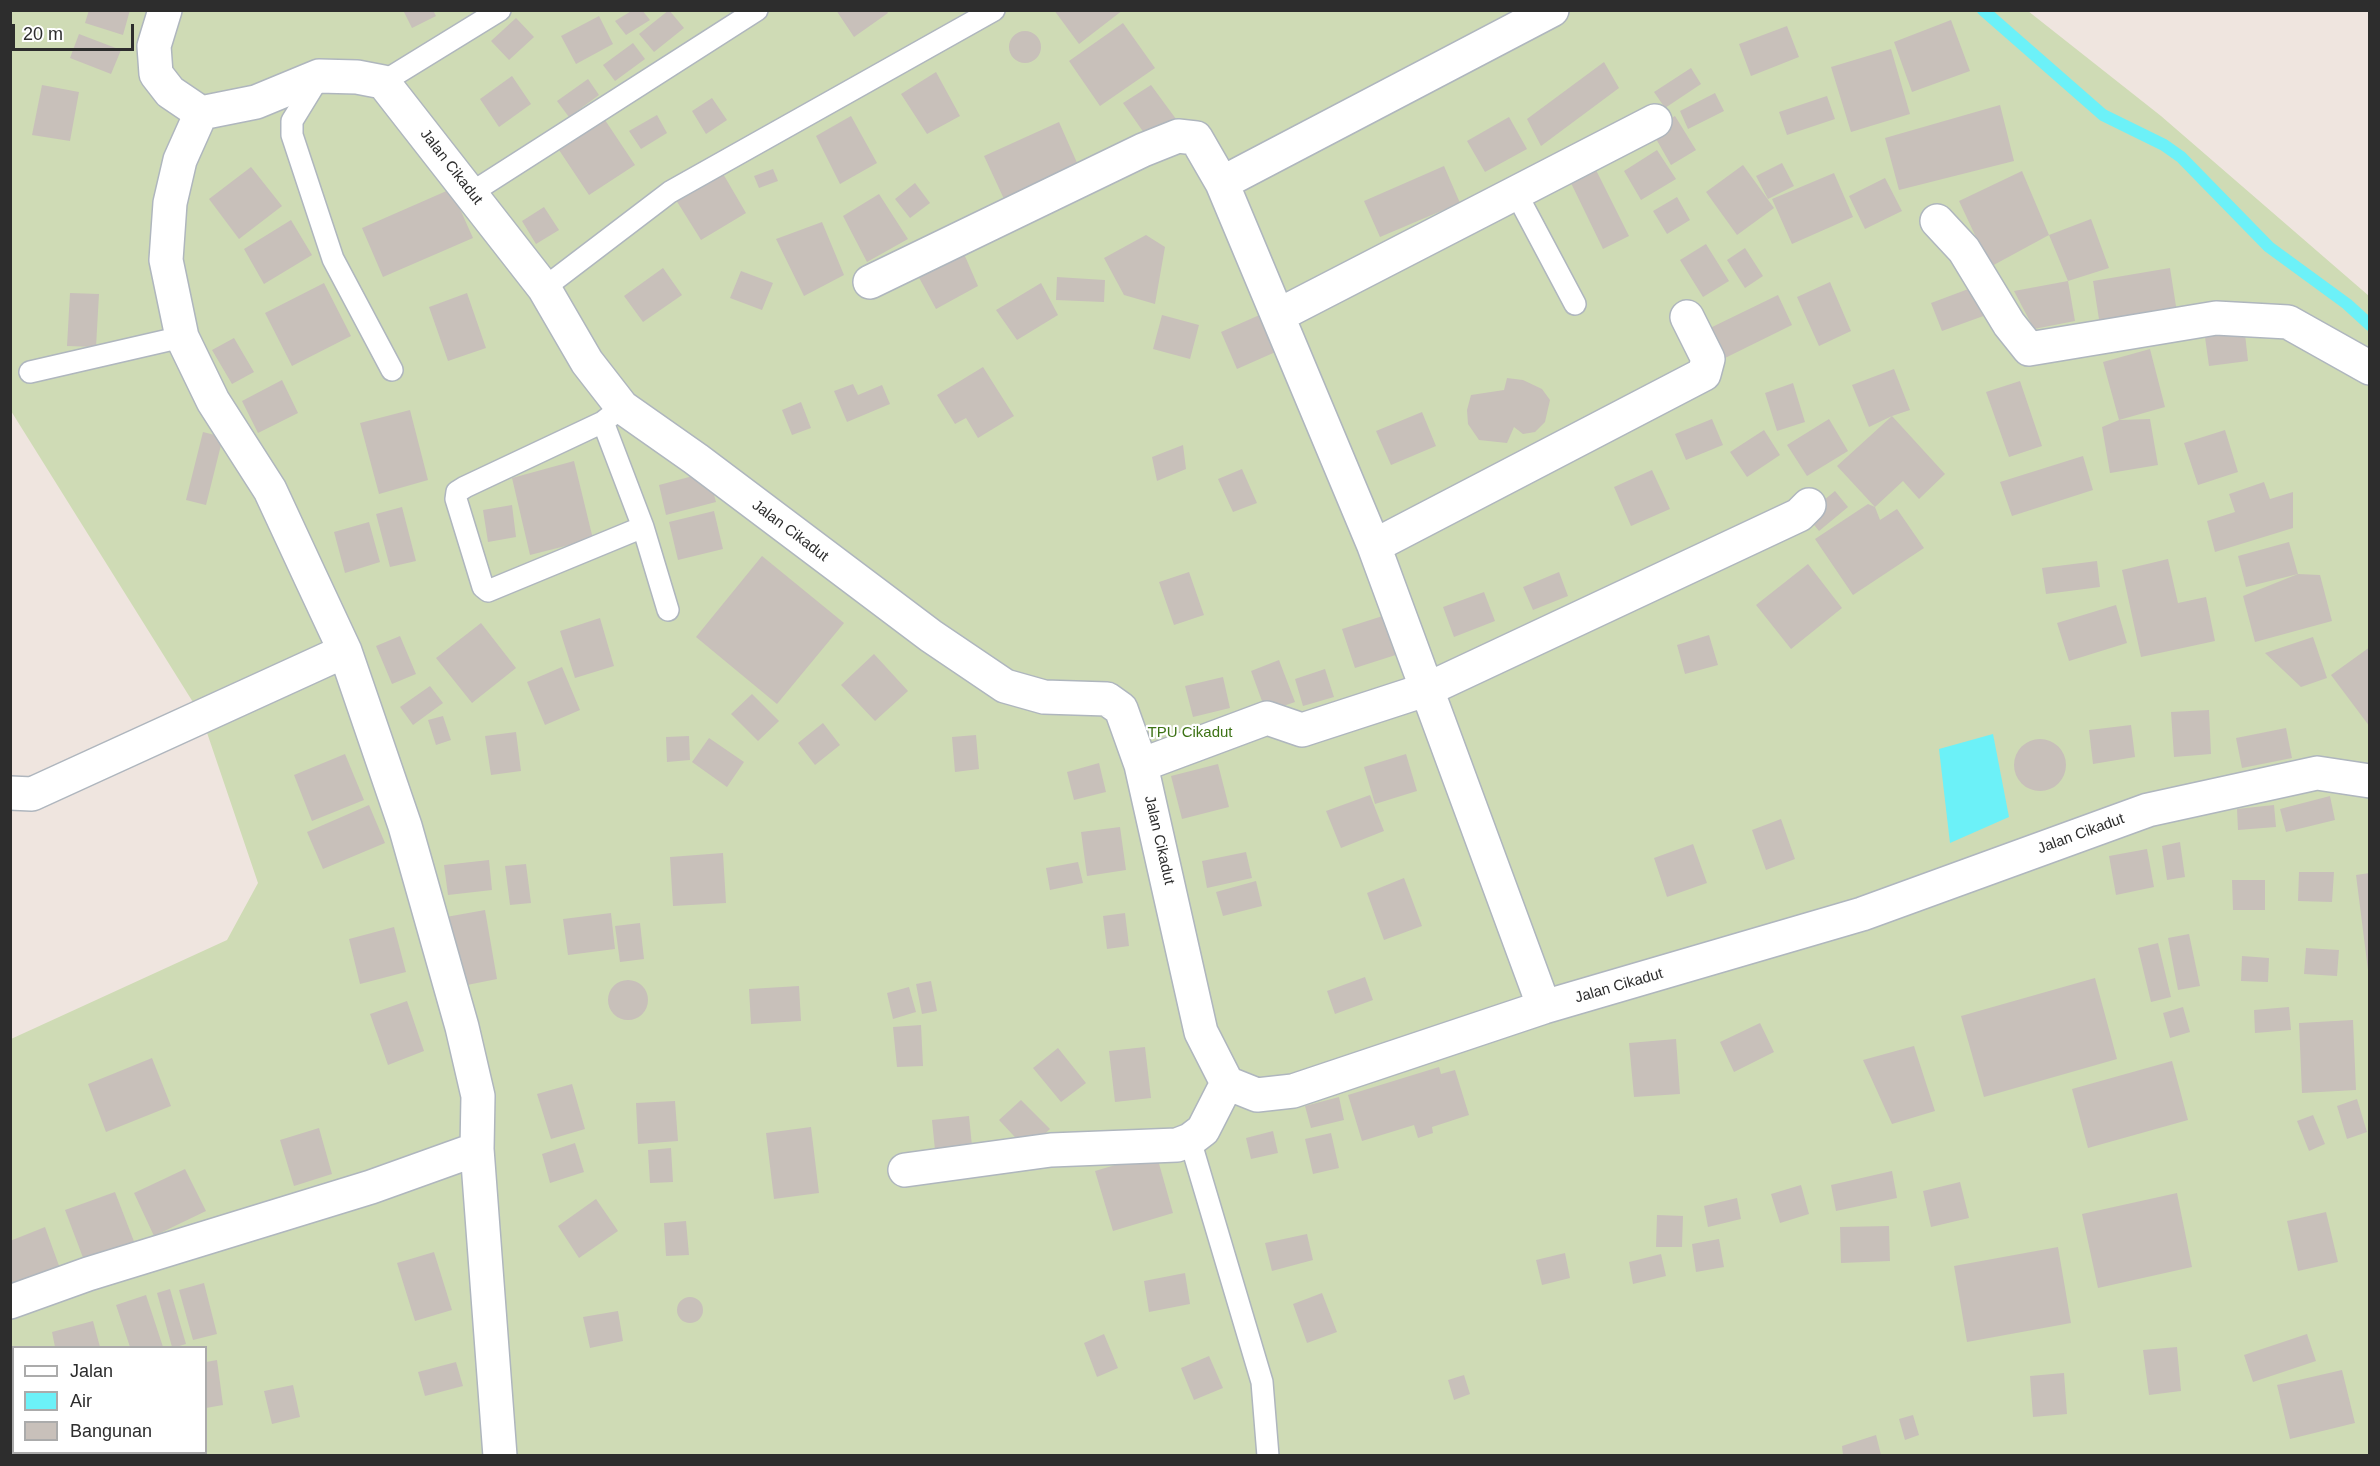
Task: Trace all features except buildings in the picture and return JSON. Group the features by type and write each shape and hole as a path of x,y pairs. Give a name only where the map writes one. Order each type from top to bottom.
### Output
{"street":[{"path":"165,10 153,46 156,74 170,92 201,113 256,102 319,76 357,77 383,82"},
{"path":"1222,183 1552,10"},
{"name":"Jalan Cikadut","path":"383,82 544,288 587,362 612,414 696,459 931,636 1005,686 1044,698 1107,699 1121,709 1141,765 1201,1032 1227,1083 1257,1095 1293,1091 1544,1007 1862,914 2148,810 2317,773 2370,781"},
{"path":"201,113 180,160 170,203 166,260 182,337 213,401 270,490 345,651 405,826 462,1027 478,1096 477,1149 500,1455"},
{"path":"1279,315 1655,121"},
{"path":"870,282 1143,150 1178,136 1196,138 1222,183 1374,546 1544,1007"},
{"path":"1937,221 1964,250 2009,324 2030,350 2216,318 2288,322 2370,368"},
{"path":"1374,546 1704,374 1708,359 1687,317"},
{"path":"1141,765 1267,718 1278,719 1302,730 1428,689 1799,515 1809,505"},
{"path":"10,793 32,794 345,651"},
{"path":"905,1170 1051,1150 1177,1145 1190,1140 1203,1130 1227,1083"},
{"path":"10,1302 88,1274 371,1187 477,1149"}],"lane":[{"path":"383,82 500,10"},
{"path":"471,193 757,10"},
{"path":"544,288 670,192 994,10"},
{"path":"319,76 292,121 292,135 333,258 392,370"},
{"path":"1516,193 1575,304"},
{"path":"30,372 182,337"},
{"path":"643,527 488,591 483,587 456,499 457,492 612,414 668,610"},
{"path":"1190,1140 1262,1382 1268,1455"}],"green space":[{"name":"TPU Cikadut","path":"11,11 2028,11 2161,116 2369,296 2369,1455 11,1455 11,1039 227,940 258,883 201,715 11,411"}],"water":[{"path":"1993,734 2009,817 1950,843 1939,749"}],"waterway":[{"path":"1983,10 2103,115 2164,145 2181,157 2269,247 2347,304 2370,325"}]}
